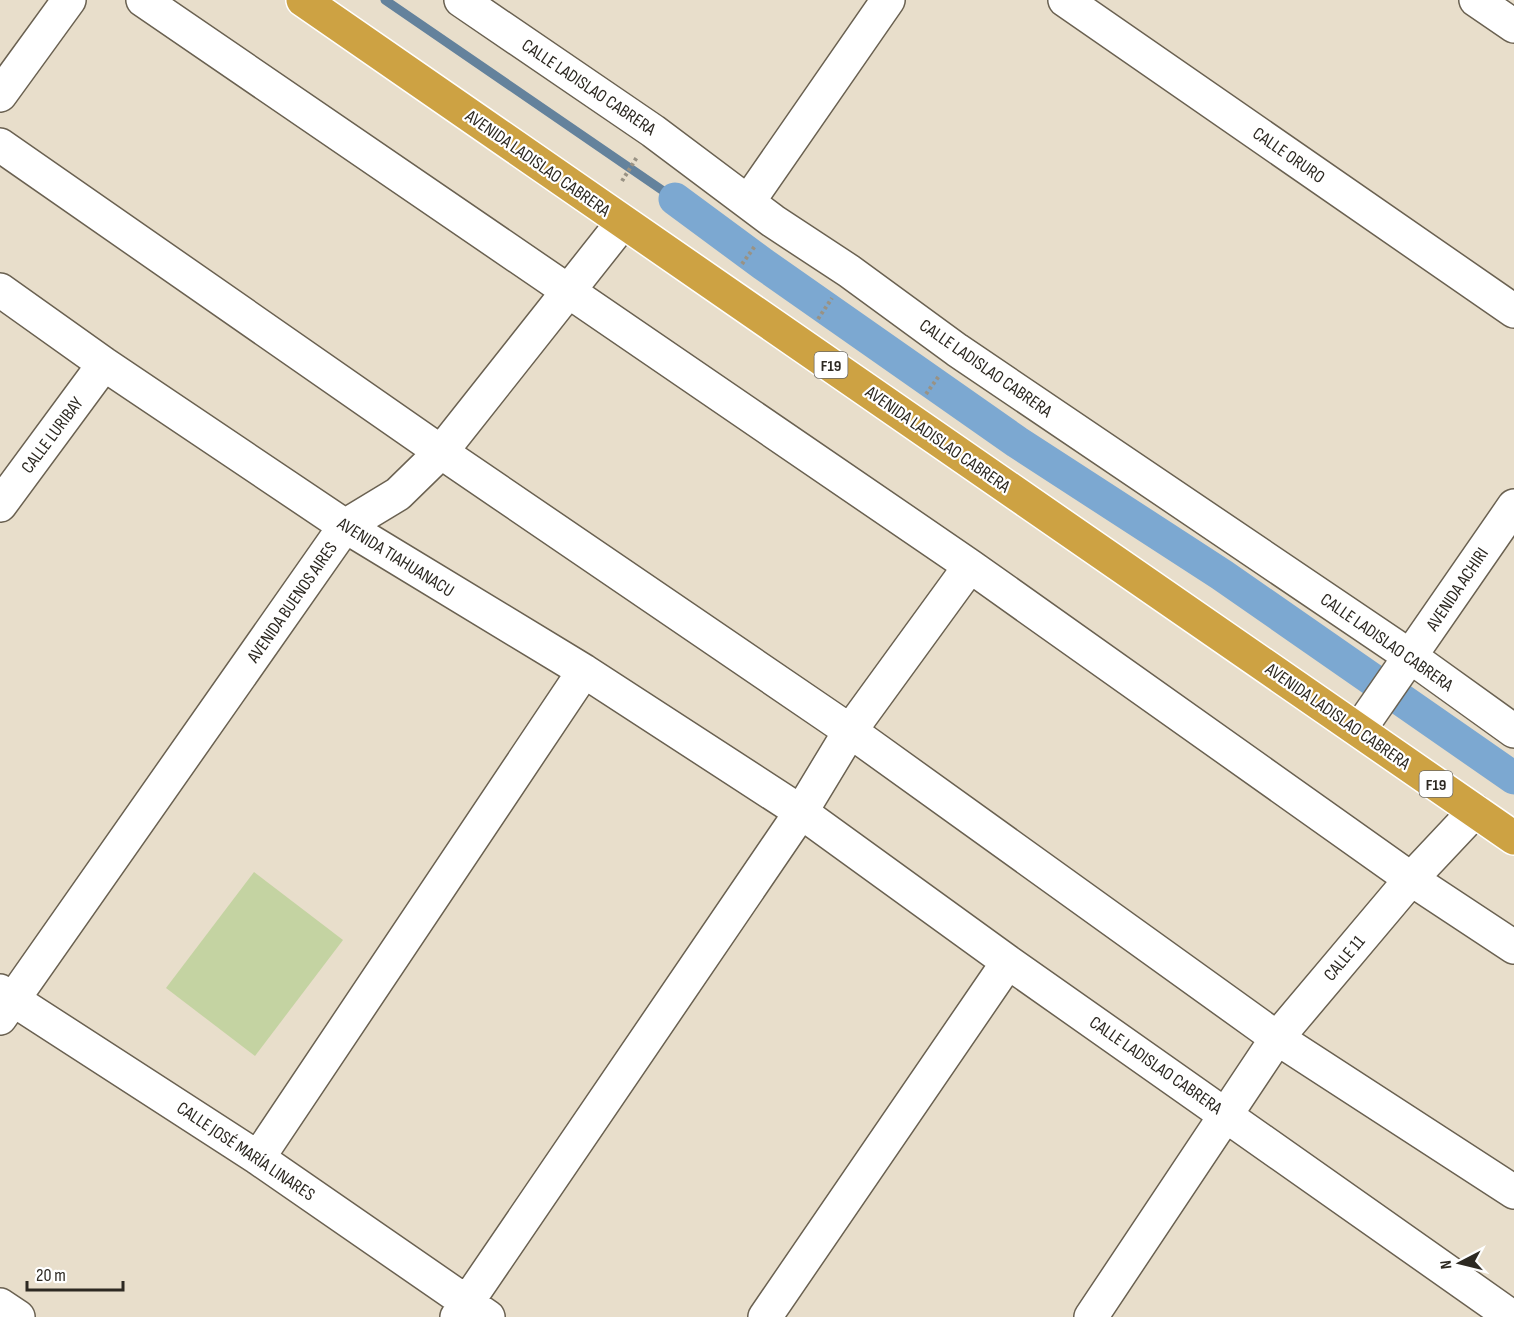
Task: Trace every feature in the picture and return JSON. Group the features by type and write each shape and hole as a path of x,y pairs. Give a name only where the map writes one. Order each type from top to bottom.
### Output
{"highway":[{"name":"AVENIDA LADISLAO CABRERA","path":"303,0 623,222 1366,721 1475,811 1514,838"}],"street":[{"path":"0,95 69,0"},
{"path":"143,0 970,566 1411,879 1514,947"},
{"name":"CALLE LADISLAO CABRERA","path":"461,0 653,131 748,202 849,271 957,350 1407,663 1514,731"},
{"path":"748,202 888,0"},
{"name":"CALLE ORURO","path":"1065,0 1514,311"},
{"path":"1476,0 1514,26"},
{"path":"0,145 441,452 850,731 1277,1038 1514,1192"},
{"name":"AVENIDA BUENOS AIRES","path":"4,1003 345,526 398,494 441,452 623,222"},
{"name":"AVENIDA TIAHUANACU","path":"0,290 104,364 345,526 584,671 801,812"},
{"name":"CALLE LURIBAY","path":"0,505 104,364"},
{"name":"AVENIDA ACHIRI","path":"1366,721 1514,506"},
{"path":"471,1312 801,812 850,731 970,566"},
{"path":"258,1158 584,671"},
{"name":"CALLE 11","path":"1091,1317 1277,1038 1411,879 1475,811"},
{"name":"CALLE LADISLAO CABRERA","path":"801,812 1008,962 1512,1317"},
{"path":"765,1317 1008,962"},
{"name":"CALLE JOSÉ MARÍA LINARES","path":"4,1003 258,1158 471,1312"},
{"path":"0,1305 18,1317"}],"path":[{"path":"622,182 641,151"},
{"path":"736,272 762,237"}],"green space":[{"path":"254,872 343,940 255,1056 166,988"}],"waterway":[{"path":"385,0 675,199"},
{"path":"675,199 763,264 1017,442 1222,575 1514,778"}]}
